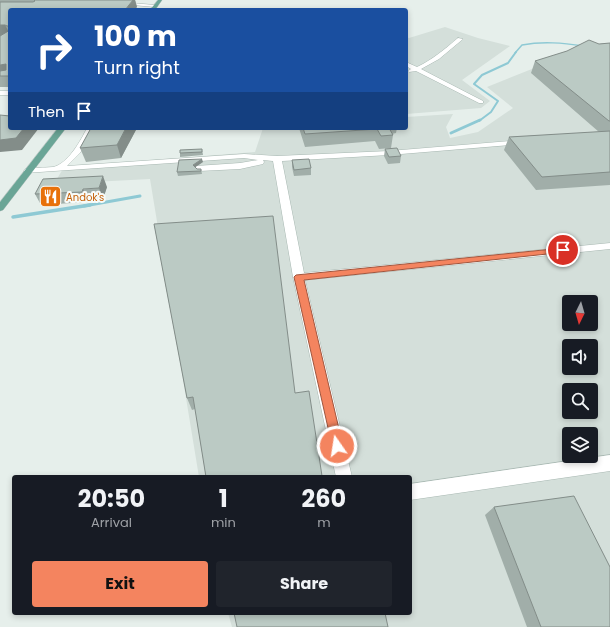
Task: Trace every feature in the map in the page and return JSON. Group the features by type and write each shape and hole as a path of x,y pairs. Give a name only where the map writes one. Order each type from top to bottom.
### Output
{"main road":[{"path":"154,8 160,0"},
{"path":"0,208 60,130"}],"street":[{"path":"117,3 154,8"},
{"path":"408,72 417,70 460,39"},
{"path":"408,65 481,102"},
{"path":"56,169 69,162 85,142 90,130"},
{"path":"22,179 240,166 277,159 389,153 530,141"},
{"path":"28,171 244,156 277,159"},
{"path":"277,159 299,277 344,475"},
{"path":"299,277 610,246"},
{"path":"412,492 610,463"}],"shaded area":[{"path":"445,27 478,38 510,46 462,80 490,101 481,108 408,114 409,38"},
{"path":"582,49 610,51 610,627 232,627 229,615 412,615 412,475 199,475 150,179 54,184 64,167 255,152 262,130 408,130 408,117 453,114 446,127 450,138 478,132 513,108 487,87"}],"building":[{"path":"34,0 133,0 127,8 8,8 8,26 0,25 0,2 35,1"},
{"path":"8,31 8,76 0,76 0,71 6,70 6,64 0,65 0,36"},
{"path":"589,40 599,44 610,43 610,121 535,61 567,51"},
{"path":"0,115 8,116 8,130 22,130 16,138 0,140"},
{"path":"90,130 125,130 117,145 80,148"},
{"path":"304,130 363,130 305,134"},
{"path":"378,130 390,130 393,135 381,136"},
{"path":"610,131 610,172 542,177 509,137"},
{"path":"397,148 401,156 389,157 385,149"},
{"path":"202,149 202,152 180,153 180,150"},
{"path":"202,159 193,165 197,169 201,169 201,171 177,172 179,160"},
{"path":"309,159 311,168 294,170 292,160"},
{"path":"103,176 99,188 83,189 82,192 35,194 43,179"},
{"path":"273,216 295,393 309,391 322,475 206,475 193,397 187,398 154,224"},
{"path":"574,496 610,567 610,627 541,627 494,507"},
{"path":"234,615 385,615 388,627 237,627"}],"waterway":[{"path":"515,53 522,45 538,43 584,46"},
{"path":"479,121 491,112 498,101 474,84 482,75 508,63 516,52"},
{"path":"451,133 480,120"},
{"path":"87,205 140,196"},
{"path":"13,217 87,205"}],"place":[{"name":"Andok's","path":"50,197"}],"route":[{"path":"337,446 299,277 563,250"}]}
